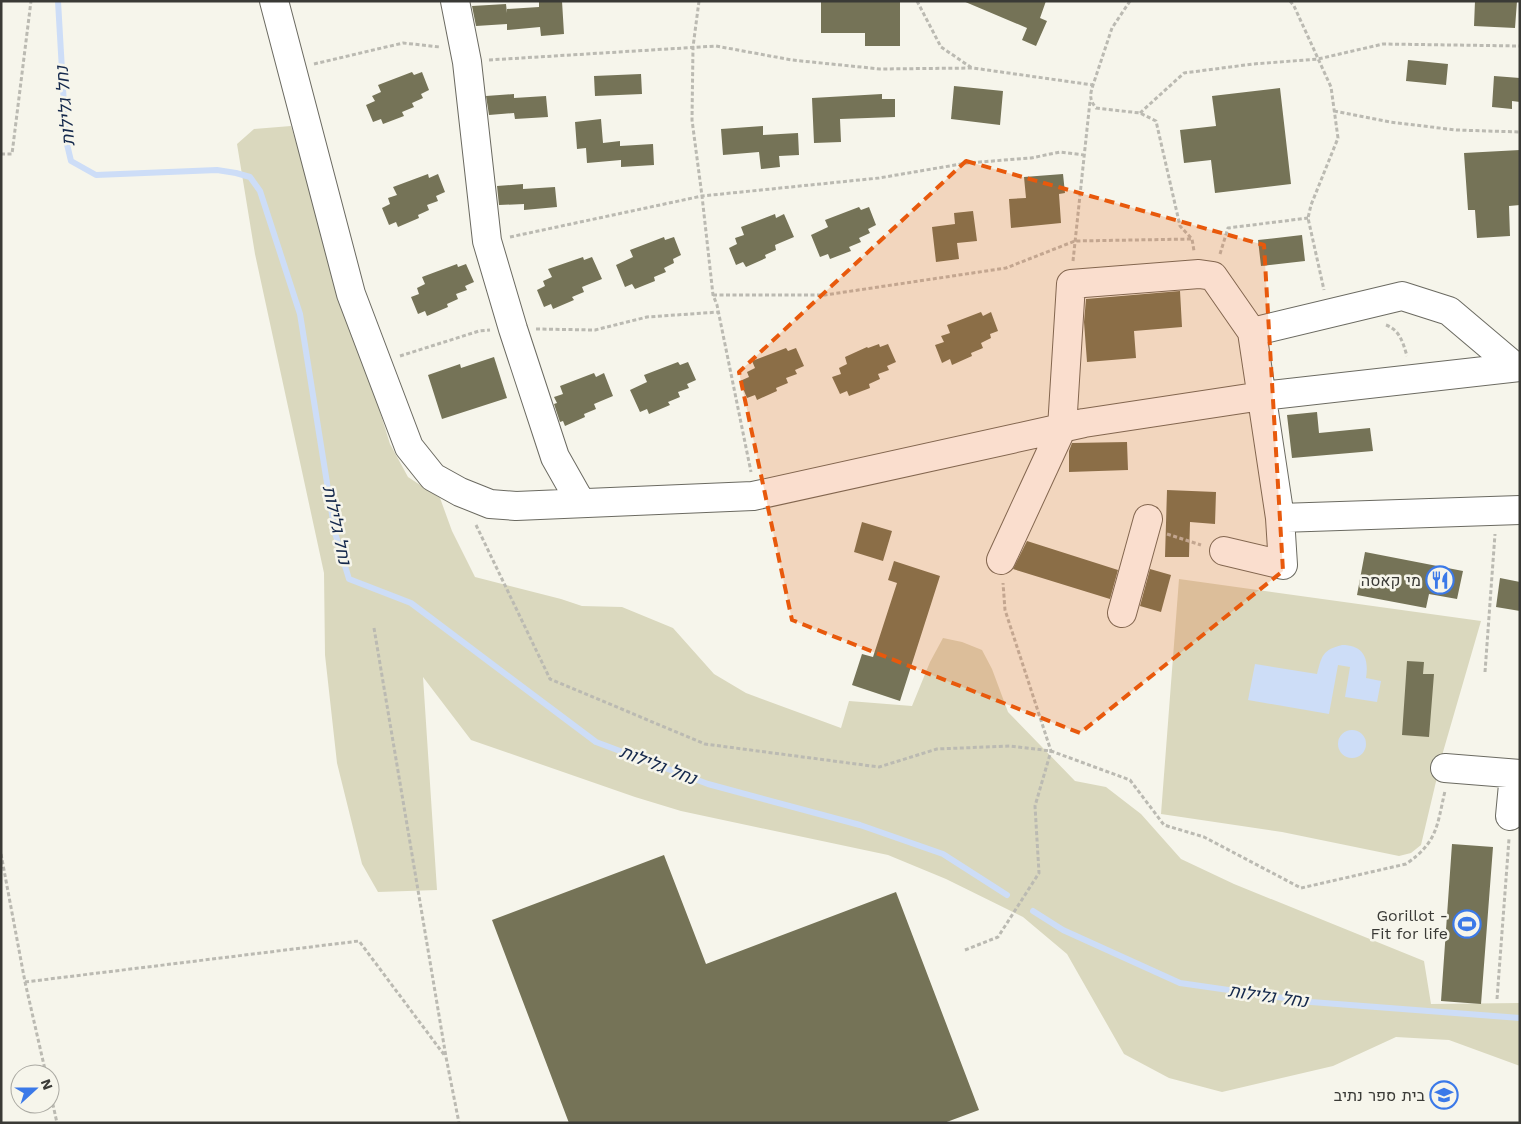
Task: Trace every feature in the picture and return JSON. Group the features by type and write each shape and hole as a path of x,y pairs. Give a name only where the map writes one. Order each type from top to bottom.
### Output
{"street":[{"path":"274,1 351,294 409,447 433,477 460,492 490,504 516,506 756,496 1084,423 1262,396 1517,366"},
{"path":"455,1 467,62 487,241 554,457 581,503"},
{"path":"1001,560 1062,428 1071,284 1206,275 1252,332 1280,518 1283,565 1224,551"},
{"path":"1252,332 1402,296 1450,311 1517,366"},
{"path":"1280,518 1508,511"},
{"path":"1122,613 1147,524"},
{"path":"1448,768 1517,774 1510,816"}],"path":[{"path":"1,154 12,154 31,1"},
{"path":"699,1 693,47 692,120 713,295 719,312 756,496"},
{"path":"917,1 942,47 973,68"},
{"path":"1071,284 1090,94 1112,28 1130,1"},
{"path":"1290,1 1294,3 1330,87 1338,138 1311,205 1308,218 1330,313"},
{"path":"292,69 403,43 445,48 467,62 716,46 792,60 880,69 973,68 1093,85"},
{"path":"1140,112 1184,73 1252,64 1318,59 1383,44 1520,46"},
{"path":"1090,94 1091,102 1096,108 1140,112 1156,121 1180,226 1192,238 1206,275"},
{"path":"1334,111 1390,122 1456,130 1520,132"},
{"path":"487,241 702,196 879,178 967,163 1031,158 1060,152 1084,155"},
{"path":"1206,275 1228,228 1308,218"},
{"path":"713,295 825,295 1006,268 1076,241 1192,238"},
{"path":"378,364 479,331 513,329 595,330 647,317 719,312"},
{"path":"1379,325 1394,328 1403,341 1410,378"},
{"path":"460,492 550,679 705,744 879,767 937,749 1010,746 1051,751 1130,780 1164,825 1204,837 1301,888 1406,864 1419,855 1430,842 1437,827 1448,768"},
{"path":"1485,672 1508,511"},
{"path":"1147,524 1224,551"},
{"path":"966,950 998,936 1039,873 1035,806 1051,751 1005,610 1001,560"},
{"path":"374,628 446,1057 459,1123"},
{"path":"1497,1000 1510,816"},
{"path":"1,854 25,982 44,1064"},
{"path":"25,982 359,941 446,1057"}],"highlighted area":[{"path":"966,161 1264,245 1283,571 1080,733 792,620 739,372"}],"shaded area":[{"path":"291,126 390,444 408,477 440,498 452,531 475,577 582,606 622,607 673,628 714,674 746,693 841,728 849,701 912,706 930,662 943,638 962,642 982,650 992,669 1008,712 1075,781 1106,787 1141,814 1181,859 1234,884 1424,961 1431,1004 1520,1003 1520,1066 1449,1040 1396,1037 1333,1066 1222,1092 1169,1078 1124,1054 1067,954 1023,917 946,879 888,855 681,811 471,740 423,677 437,890 378,892 362,864 337,763 325,655 324,573 255,254 237,144 254,129"},
{"path":"1179,579 1481,621 1443,752 1421,845 1411,853 1399,856 1282,832 1161,814"}],"water":[{"path":"1342,645 1355,647 1360,650 1366,659 1366,678 1381,681 1377,702 1345,697 1350,667 1338,665 1329,714 1248,700 1255,664 1317,674 1324,655 1330,649"},
{"path":"1352,730 1362,734 1366,744 1362,754 1352,758 1342,754 1338,744 1342,734"}],"building":[{"path":"539,1 562,1 564,34 541,36 540,27 507,30 507,24 476,26 472,6 506,4 507,13 507,9 539,7"},
{"path":"821,1 900,1 900,46 865,46 865,33 821,33"},
{"path":"963,1 1046,1 1040,18 1047,21 1036,46 1022,40 1027,28"},
{"path":"1475,1 1517,1 1515,28 1474,26"},
{"path":"1408,60 1448,64 1446,85 1406,81"},
{"path":"412,72 414,75 422,72 429,90 421,94 423,98 412,103 414,107 402,112 404,116 383,124 381,119 373,122 366,105 375,101 372,96 381,92 378,85"},
{"path":"641,74 642,94 595,96 594,76"},
{"path":"1494,76 1520,78 1520,102 1512,101 1512,109 1492,107"},
{"path":"954,86 1003,91 1000,125 951,119"},
{"path":"1280,88 1291,184 1215,193 1211,160 1184,163 1180,130 1216,126 1212,96"},
{"path":"514,94 514,98 546,96 548,117 515,119 514,113 489,115 486,96"},
{"path":"882,94 882,99 895,99 895,117 840,119 841,142 814,143 812,98"},
{"path":"601,119 603,143 620,141 620,146 653,144 654,165 621,167 621,160 587,163 586,148 577,149 575,122"},
{"path":"763,126 763,135 798,133 799,155 779,156 780,167 761,169 759,152 723,155 721,129"},
{"path":"1520,150 1520,205 1509,206 1510,236 1477,238 1475,210 1468,210 1464,153"},
{"path":"428,174 429,178 438,174 445,192 436,196 438,201 427,205 429,210 418,215 419,218 398,227 396,222 389,225 382,208 390,204 388,198 397,195 393,187"},
{"path":"1063,174 1065,193 1059,194 1061,223 1011,228 1009,199 1026,198 1024,177"},
{"path":"523,184 523,189 555,187 557,207 524,210 524,204 499,205 497,186"},
{"path":"859,207 861,210 869,207 876,225 868,229 870,233 859,238 861,242 849,247 851,251 830,259 828,254 820,257 811,235 828,227 825,220"},
{"path":"973,211 977,241 957,243 959,259 936,262 932,227 955,224 954,213"},
{"path":"775,214 776,218 784,214 794,237 775,245 776,250 765,255 766,258 746,267 743,262 736,265 729,248 737,244 735,238 744,235 741,227"},
{"path":"1302,235 1305,261 1261,266 1258,240"},
{"path":"664,237 665,240 674,237 681,255 673,259 674,263 664,268 666,272 654,277 655,281 635,289 632,284 625,287 616,265 633,257 630,250"},
{"path":"583,257 584,260 592,257 602,279 582,287 584,292 572,297 574,300 553,309 551,304 544,307 537,290 545,286 543,281 552,277 548,269"},
{"path":"457,264 458,267 466,264 474,282 465,286 467,290 456,294 458,299 447,304 448,307 427,316 425,311 418,314 411,297 419,294 417,288 425,284 422,277"},
{"path":"1180,291 1182,327 1134,331 1136,358 1087,362 1084,322 1086,299"},
{"path":"981,312 983,316 991,312 998,331 990,334 991,338 981,343 983,348 971,353 972,356 952,365 950,359 942,363 935,345 944,342 941,336 950,333 947,325"},
{"path":"879,344 880,347 888,344 896,362 887,366 889,370 878,374 880,379 869,384 870,388 849,396 847,391 840,394 832,377 841,374 839,368 847,364 845,357"},
{"path":"786,348 788,351 796,348 804,366 795,370 797,374 786,378 788,383 776,388 777,391 757,400 755,395 747,398 740,381 749,377 747,372 755,368 752,361"},
{"path":"494,357 507,398 442,419 428,375 460,364 461,368"},
{"path":"678,362 680,365 688,362 696,380 687,384 689,388 678,392 680,397 668,402 670,405 649,414 647,409 640,412 630,390 647,382 644,375"},
{"path":"594,373 596,377 604,373 613,396 594,404 596,409 584,414 585,417 565,426 563,421 560,422 554,404 557,403 554,397 563,394 560,386"},
{"path":"1317,412 1319,433 1370,428 1373,451 1292,458 1287,415"},
{"path":"1127,442 1128,470 1069,472 1069,451 1072,443"},
{"path":"1167,490 1216,492 1215,524 1190,522 1189,557 1165,557"},
{"path":"862,522 892,531 883,561 854,552"},
{"path":"1027,541 1118,570 1110,599 1013,569"},
{"path":"1365,552 1463,571 1457,599 1429,594 1426,608 1357,595"},
{"path":"894,561 940,576 900,701 852,685 862,654 873,657 897,583 888,580"},
{"path":"1150,569 1171,575 1161,612 1140,606"},
{"path":"1500,578 1520,582 1520,611 1496,607"},
{"path":"1407,661 1424,662 1423,674 1434,674 1429,737 1402,735"},
{"name":"Gorillot - Fit for life","path":"1452,844 1493,847 1481,1004 1441,1001"},
{"path":"664,855 706,964 896,892 979,1110 944,1123 569,1123 492,920"}],"waterway":[{"name":"נחל גלילות","path":"58,1 66,140 71,161 96,175 217,170 236,173 250,177 260,191 300,314 335,533 349,579 411,603 596,742 708,784 860,825 943,854 1007,895"},
{"name":"נחל גלילות","path":"1033,911 1063,930 1180,983 1311,1002 1520,1018"}],"place":[{"name":"מי קאסה","path":"1440,580"},
{"name":"Gorillot - Fit for life","path":"1467,924"},
{"name":"בית ספר נתיב","path":"1444,1095"}]}
